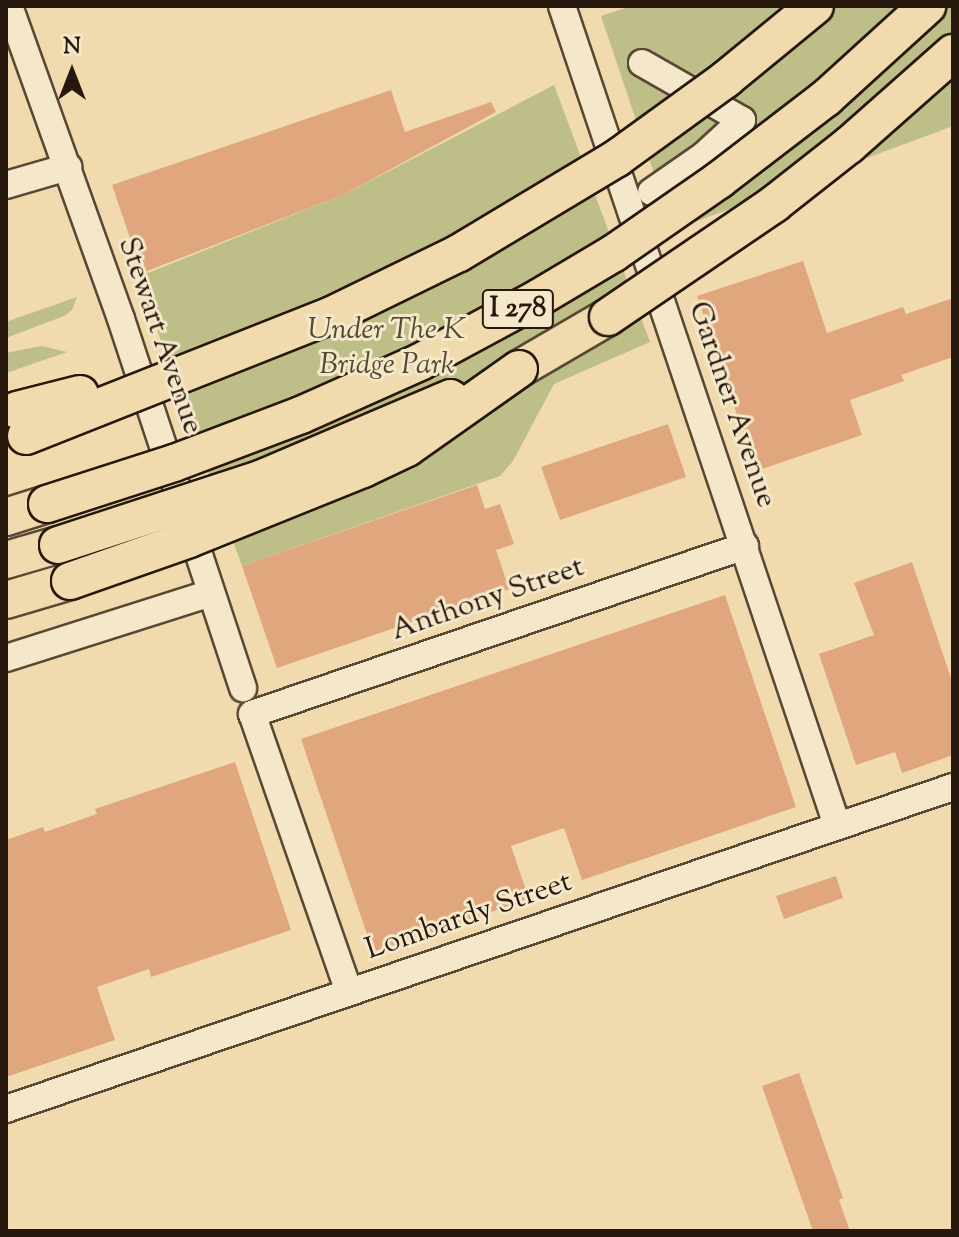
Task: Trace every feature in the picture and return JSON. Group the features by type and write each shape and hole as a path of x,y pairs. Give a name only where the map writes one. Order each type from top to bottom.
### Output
{"highway":[{"name":"I 278","path":"14,426 252,348 416,277 541,207 691,106 815,6"},
{"name":"I 278","path":"6,517 188,458 301,415 407,368 507,316 614,253 698,196 826,98 927,6"},
{"name":"I 278","path":"6,560 260,479 519,369 643,296 742,228 849,145 953,53"},
{"path":"6,600 70,581 235,522 392,455 519,369"}],"street":[{"name":"Stewart Avenue","path":"9,6 68,167 243,688"},
{"name":"Gardner Avenue","path":"562,6 837,825"},
{"path":"642,63 742,120 703,156 651,192"},
{"path":"6,185 68,167"},
{"path":"651,268 758,230"},
{"name":"Anthony Street","path":"349,992 252,714 745,546"},
{"path":"6,658 211,593"},
{"name":"Lombardy Street","path":"6,1109 953,787"}],"green space":[{"path":"631,6 953,6 953,126 673,230 601,16"},
{"name":"Under The K Bridge Park","path":"554,85 650,342 554,384 513,461 500,476 242,566 138,277 343,195"},
{"path":"77,297 72,310 64,316 6,338 6,322"},
{"path":"41,346 67,352 6,373 6,353"}],"building":[{"path":"391,90 405,132 491,102 496,112 343,195 142,273 112,185"},
{"path":"803,261 827,333 903,307 906,314 953,298 953,357 901,375 904,381 850,400 862,435 756,471 697,296"},
{"path":"668,424 686,477 560,520 541,467"},
{"path":"477,485 485,509 500,504 514,544 496,550 509,589 277,668 242,566"},
{"path":"912,562 953,684 953,755 902,773 895,752 856,765 819,654 874,635 854,583"},
{"path":"725,595 796,807 582,880 564,828 511,846 529,899 373,952 301,739"},
{"path":"235,762 291,930 151,977 149,969 97,987 115,1040 6,1077 6,840 43,827 45,832 97,814 95,809"},
{"path":"836,876 843,898 784,919 776,896"},
{"path":"799,1073 843,1198 839,1200 850,1231 813,1231 762,1086"}]}
